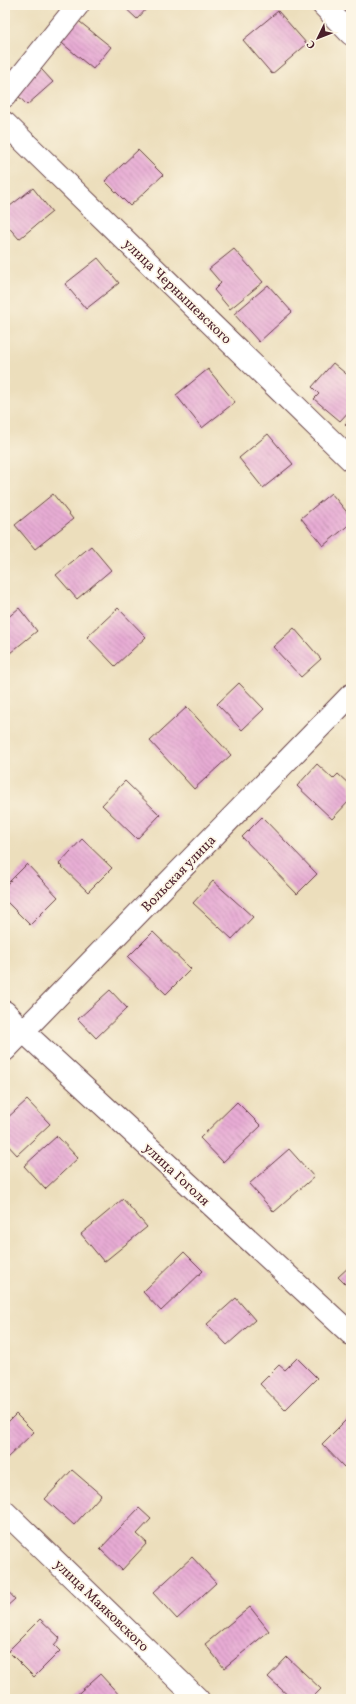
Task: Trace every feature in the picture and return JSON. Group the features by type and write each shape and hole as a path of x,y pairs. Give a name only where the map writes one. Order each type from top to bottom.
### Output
{"street":[{"path":"5,96 78,5"},
{"path":"323,5 351,34"},
{"name":"улица Чернышевского","path":"5,123 351,460"},
{"name":"Вольская улица","path":"5,1050 351,696"},
{"name":"улица Гоголя","path":"5,1012 23,1031 351,1334"},
{"name":"улица Маяковского","path":"5,1512 198,1699"}],"building":[{"path":"122,5 150,5 137,19"},
{"path":"278,11 307,44 272,74 243,40"},
{"path":"75,18 111,47 93,69 57,39"},
{"path":"32,59 53,82 27,105 6,83"},
{"path":"138,150 163,175 130,206 105,181"},
{"path":"33,188 52,212 19,239 5,223 5,210"},
{"path":"234,249 263,282 230,309 214,290 221,283 209,269"},
{"path":"98,258 119,283 86,309 65,284"},
{"path":"268,285 292,312 259,342 234,314"},
{"path":"333,363 351,378 351,409 340,421 314,399 319,394 312,387"},
{"path":"208,369 235,402 202,428 176,395"},
{"path":"351,417 351,429 345,424"},
{"path":"268,434 293,464 263,488 239,458"},
{"path":"331,493 351,517 351,523 323,546 301,518"},
{"path":"53,494 73,519 35,549 15,525"},
{"path":"91,546 111,570 77,599 56,575"},
{"path":"19,608 37,631 10,653 5,647 5,620"},
{"path":"118,608 146,637 115,666 87,637"},
{"path":"294,628 321,659 301,677 273,647"},
{"path":"239,683 264,709 242,730 217,704"},
{"path":"187,707 231,755 194,789 150,741"},
{"path":"317,764 333,779 338,774 351,786 351,799 332,819 297,786"},
{"path":"125,781 160,815 137,839 102,805"},
{"path":"262,817 317,874 297,894 242,837"},
{"path":"82,839 112,868 88,892 59,864"},
{"path":"27,864 58,897 30,925 5,900 5,886"},
{"path":"213,881 253,917 232,939 193,903"},
{"path":"153,932 191,969 166,994 128,957"},
{"path":"110,990 127,1008 96,1038 78,1019"},
{"path":"27,1100 50,1124 17,1155 5,1142 5,1120"},
{"path":"237,1102 261,1126 223,1162 200,1138"},
{"path":"57,1136 78,1158 45,1189 24,1166"},
{"path":"289,1149 314,1177 274,1212 249,1184"},
{"path":"123,1199 147,1227 104,1262 81,1234"},
{"path":"184,1252 203,1271 161,1311 143,1292"},
{"path":"351,1265 351,1290 338,1277"},
{"path":"236,1298 255,1320 227,1345 207,1324"},
{"path":"297,1358 317,1378 285,1410 260,1384 279,1365 285,1370"},
{"path":"16,1414 34,1432 5,1460 5,1425"},
{"path":"351,1415 351,1460 344,1467 322,1444"},
{"path":"72,1470 101,1495 74,1525 45,1499"},
{"path":"139,1508 151,1519 137,1534 147,1543 122,1570 100,1549"},
{"path":"192,1557 216,1583 177,1619 153,1593"},
{"path":"5,1588 15,1599 5,1608"},
{"path":"250,1607 269,1631 224,1668 205,1644"},
{"path":"40,1619 60,1638 54,1645 60,1651 34,1677 8,1651"},
{"path":"287,1657 321,1689 311,1699 292,1699 268,1677"},
{"path":"100,1674 122,1698 72,1699"}]}
